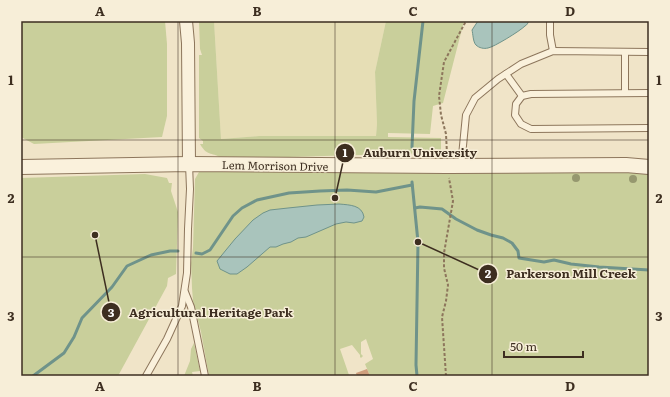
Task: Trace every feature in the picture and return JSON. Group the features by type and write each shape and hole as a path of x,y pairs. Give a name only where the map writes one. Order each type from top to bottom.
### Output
{"street":[{"path":"186,21 188,43 189,164"},
{"name":"Lem Morrison Drive","path":"21,167 189,164 447,166 632,165 649,167"}],"lane":[{"path":"550,21 550,35 553,51"},
{"path":"461,166 466,115 475,98 520,64 553,51 649,52"},
{"path":"625,52 625,94"},
{"path":"506,74 522,96"},
{"path":"649,93 531,94 522,96 516,104 515,115 521,124 531,129 649,128"},
{"path":"146,376 167,339 182,306 187,273 190,189 189,164"},
{"path":"184,290 191,307 206,376"}],"path":[{"path":"446,376 442,317 448,285 444,268 444,253 453,201 447,166 446,134 441,116 439,96 444,62 466,21"}],"shaded area":[{"path":"214,21 386,21 375,72 376,136 259,136 221,139"}],"green space":[{"path":"21,21 165,21 167,44 167,116 162,137 34,144 21,137"},
{"path":"199,21 214,21 221,139 259,136 376,136 375,72 386,21 464,21 443,103 433,106 430,134 388,133 388,137 441,138 441,150 436,149 430,153 222,159 216,155 208,153 200,144 203,144 203,141 199,138 199,55 202,55 200,49"},
{"path":"205,170 649,172 649,376 370,376 365,364 373,359 366,339 361,342 361,354 363,356 361,358 352,345 340,349 349,375 209,376 201,332 193,301 191,263 193,248 195,179 199,172"},
{"path":"145,174 167,178 169,183 172,183 171,191 178,212 176,274 168,278 167,286 118,376 21,376 21,178"},
{"path":"194,343 200,371 192,372 193,376 184,376 190,361 191,349"}],"water":[{"path":"478,21 529,21 522,28 491,47 480,48 475,44 472,30"},
{"path":"339,204 355,206 361,210 364,217 362,221 336,224 306,237 298,238 276,247 270,247 237,274 230,274 220,269 217,261 253,220 263,213 270,210"}],"building":[{"path":"367,369 370,376 357,376 356,373"}],"waterway":[{"path":"412,147 414,101 423,21"},
{"path":"412,182 418,242 417,376"},
{"path":"196,253 202,254 210,250 233,216 242,208 257,200 289,193 347,190 376,192 412,185"},
{"path":"415,208 442,209 456,219 477,230 503,238 512,243 518,251 519,258 544,262 554,260 571,264 599,267 649,270"},
{"path":"33,376 64,353 74,337 82,318 112,287 127,266 151,255 178,251"}],"place":[{"name":"Auburn University","path":"335,198"},
{"name":"Agricultural Heritage Park","path":"95,235"},
{"name":"Parkerson Mill Creek","path":"418,242"}]}
